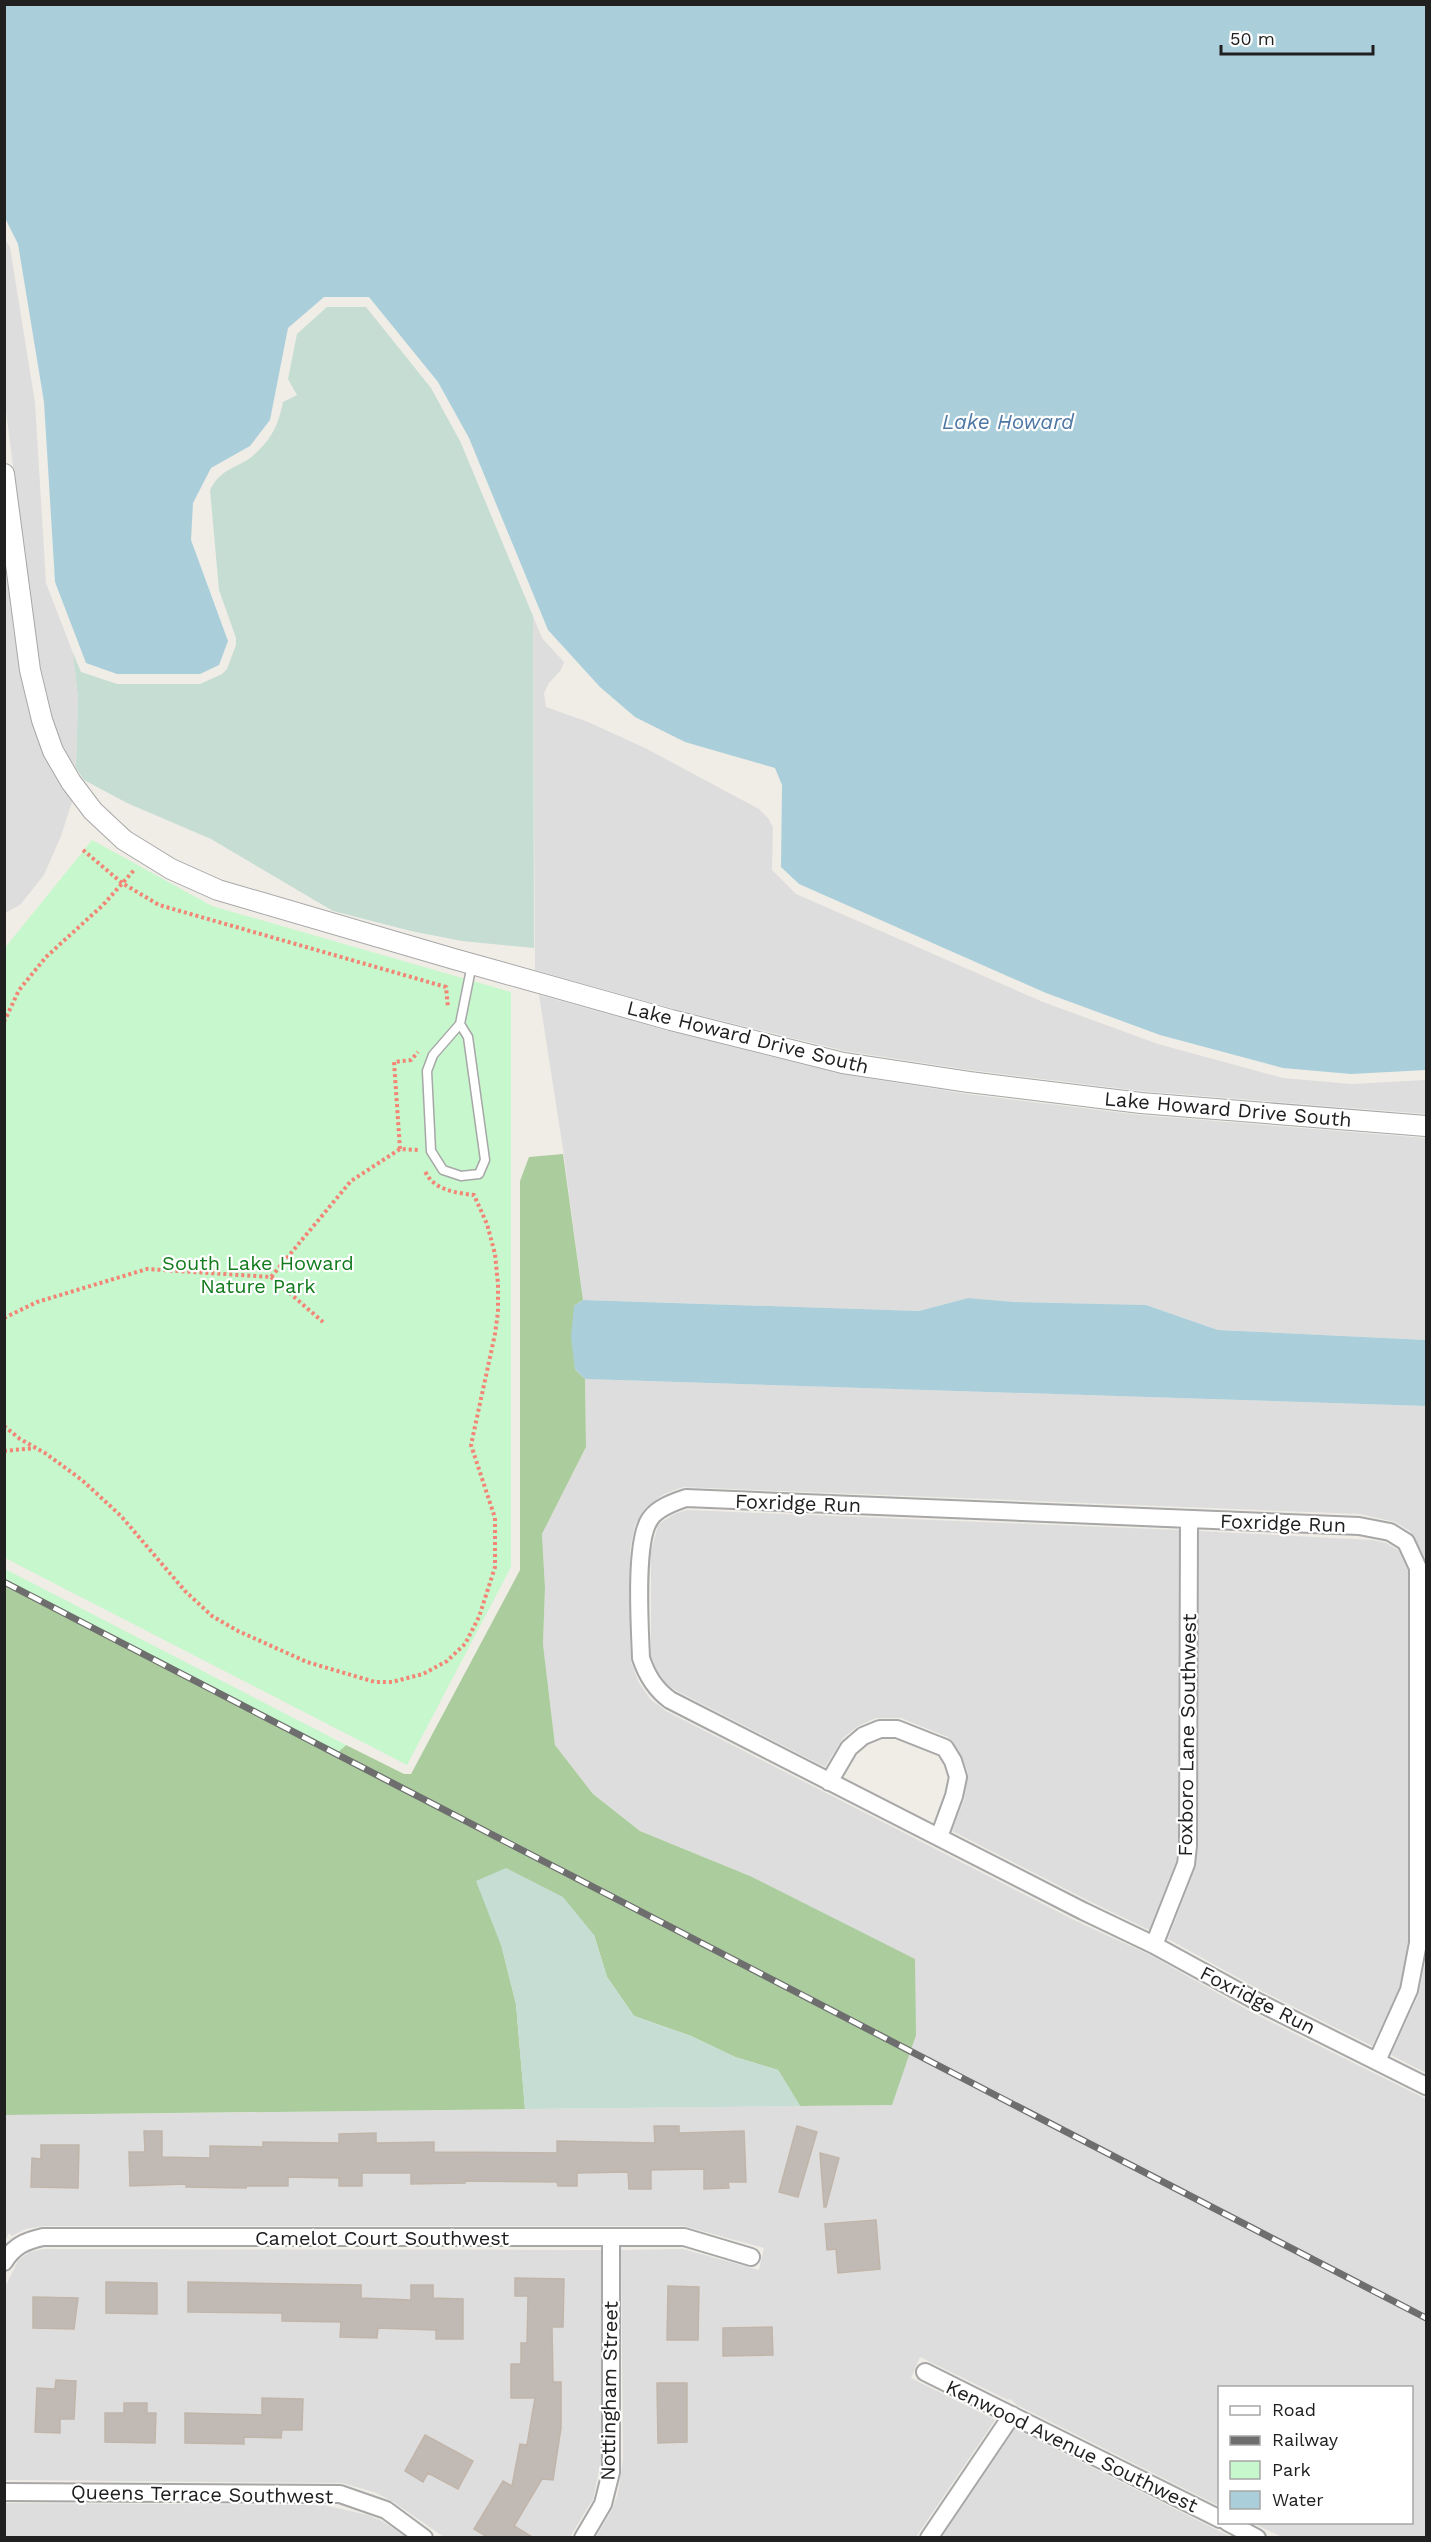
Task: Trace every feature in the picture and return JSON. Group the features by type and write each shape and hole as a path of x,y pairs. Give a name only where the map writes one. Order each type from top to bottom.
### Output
{"street":[{"name":"Lake Howard Drive South","path":"4,474 9,551 30,670 42,720 53,751 71,782 104,821 124,840 171,869 218,890 472,964 671,1020 843,1063 969,1082 1141,1103 1426,1126"},
{"name":"Foxridge Run","path":"1377,2061 1409,1990 1418,1943 1418,1568 1406,1542 1390,1532 1375,1528 1296,1523 686,1498 669,1504 650,1517 644,1530 641,1550 640,1640 641,1658 646,1674 658,1692 829,1782 1154,1945 1248,1996 1426,2086"},
{"name":"Foxboro Lane Southwest","path":"1154,1945 1186,1864 1188,1846 1189,1519"},
{"path":"829,1782 849,1748 863,1736 880,1729 897,1729 945,1748 958,1777 954,1796 939,1837"},
{"name":"Camelot Court Southwest","path":"8,2256 27,2241 43,2238 684,2238 752,2257"},
{"name":"Nottingham Street","path":"583,2538 603,2504 611,2472 611,2238"},
{"name":"Kenwood Avenue Southwest","path":"925,2372 1218,2518"},
{"path":"929,2538 1012,2415"},
{"name":"Queens Terrace Southwest","path":"4,2492 340,2494 387,2510 424,2538"},
{"path":"1229,2524 1257,2538"}],"lane":[{"path":"460,1024 468,1037 485,1160 479,1174 461,1176 443,1170 431,1151 427,1071 433,1055 460,1024 472,964"}],"path":[{"path":"83,850 122,882 159,905 446,987"},
{"path":"4,1022 19,990 46,957 103,905 147,855"},
{"path":"271,1277 351,1181 400,1149 418,1149 420,1156"},
{"path":"4,1426 20,1439 72,1471 96,1492 121,1516 184,1591 212,1616 238,1631 307,1662 375,1682 392,1682 423,1674 447,1661 465,1644 479,1617 495,1566 495,1518 471,1445 495,1334 498,1284 495,1254 487,1224 474,1195 442,1188 428,1178 421,1162"},
{"path":"4,1318 37,1302 147,1269 271,1277 323,1322"},
{"path":"4,1451 36,1448"}],"shaded area":[{"path":"4,238 10,247 35,403 46,583 73,653 78,698 76,768 62,746 52,716 32,616 5,403"},
{"path":"5,564 20,672 32,723 45,758 72,802 61,836 44,875 20,905 5,913"},
{"path":"533,616 542,638 564,662 561,670 549,683 544,693 546,707 588,722 645,748 759,809 773,827 772,870 796,894 1043,1002 1158,1044 1283,1078 1352,1084 1426,1080 1426,1114 1141,1091 970,1070 845,1051 674,1009 535,970"},
{"path":"539,995 669,1031 841,1074 967,1094 1140,1115 1426,1138 1426,1340 1218,1330 1146,1305 1015,1302 968,1298 919,1311 583,1300"},
{"path":"585,1379 1426,1406 1426,1561 1410,1531 1395,1522 1360,1514 683,1487 664,1494 645,1508 635,1525 630,1550 630,1640 631,1662 638,1681 650,1699 666,1711 1078,1922 1150,1955 1253,2013 1426,2099 1426,2537 1282,2537 1255,2524 1413,2524 1413,2386 1218,2386 1218,2506 1017,2405 1010,2399 920,2357 911,2378 995,2420 916,2537 596,2537 612,2510 618,2493 623,2459 621,2250 683,2249 759,2270 764,2248 684,2226 43,2226 25,2229 12,2236 9,2233 5,2241 4,2115 892,2105 750,1876 640,1831 593,1794 555,1745 543,1644 545,1588 542,1534 586,1447"},
{"path":"687,1510 1179,1530 1178,1845 1176,1861 1149,1930 952,1831 964,1800 968,1773 962,1757 948,1737 901,1718 876,1718 858,1726 843,1738 825,1767 665,1683 651,1656 651,1552 658,1525 674,1514"},
{"path":"1199,1531 1373,1540 1386,1543 1398,1550 1408,1571 1408,1942 1400,1986 1372,2046 1262,1991 1168,1939 1195,1869 1198,1848"},
{"path":"1426,1958 1426,2073 1391,2055 1419,1994"},
{"path":"44,2249 601,2250 602,2457 593,2499 570,2537 444,2537 392,2501 374,2492 342,2483 5,2480 6,2285 19,2259 30,2252"},
{"path":"1015,2429 1231,2537 942,2537"},
{"path":"5,2503 324,2505 368,2515 382,2521 406,2537 5,2537"}],"green space":[{"path":"327,307 366,307 431,388 461,443 533,616 534,948 462,941 411,931 333,911 211,839 127,803 84,780 76,768 78,698 73,653 81,672 117,684 200,684 222,674 227,669 236,645 236,638 219,590 210,490 226,471 251,457 263,446 275,429 283,402 297,395 288,379 297,334"},
{"name":"South Lake Howard Nature Park","path":"92,840 212,906 511,992 511,1567 407,1765 5,1558 4,949"},
{"path":"563,1154 583,1300 574,1306 575,1369 585,1379 586,1447 542,1534 545,1588 543,1644 555,1745 593,1794 640,1831 750,1876 915,1959 916,2035 892,2105 800,2106 778,2070 735,2057 691,2036 634,2016 607,1977 594,1935 502,1948 516,2004 525,2109 5,2115 4,1583 334,1755 346,1745 404,1774 411,1774 520,1570 520,1181 529,1157"},
{"path":"5,1569 346,1745 335,1755 329,1753 5,1583"},
{"path":"506,1868 563,1897 594,1935 607,1977 634,2016 691,2036 735,2057 778,2070 800,2106 525,2109 516,2004 502,1948 476,1881"}],"water":[{"name":"Lake Howard","path":"4,5 1426,5 1426,1070 1351,1074 1283,1068 1160,1035 1046,993 799,884 781,867 782,785 775,768 685,742 635,717 600,687 548,630 469,438 438,382 369,297 324,297 288,328 270,420 250,446 211,468 193,503 191,540 228,641 219,665 200,674 117,674 86,663 55,582 44,402 18,244 5,218"},
{"path":"968,1298 1015,1302 1146,1305 1218,1330 1426,1340 1426,1406 585,1379 575,1369 571,1337 574,1306 583,1300 919,1311"}],"building":[{"path":"654,2126 679,2126 679,2133 744,2131 746,2182 728,2182 729,2188 704,2189 704,2169 651,2170 651,2189 629,2189 628,2172 577,2173 577,2186 558,2186 557,2182 465,2181 465,2183 411,2184 411,2173 362,2173 362,2186 339,2186 339,2178 288,2177 288,2186 186,2187 186,2184 130,2186 129,2152 145,2152 144,2131 162,2131 162,2157 210,2158 210,2146 263,2147 263,2142 339,2143 339,2134 376,2133 376,2143 434,2142 434,2152 557,2153 557,2141 655,2143"},
{"path":"797,2126 817,2132 798,2197 779,2192"},
{"path":"41,2145 79,2145 78,2188 31,2187 32,2158 41,2159"},
{"path":"820,2153 839,2158 826,2207 824,2207"},
{"path":"876,2220 880,2269 838,2273 836,2249 827,2250 825,2224"},
{"path":"515,2278 564,2279 563,2327 552,2327 553,2382 561,2382 561,2428 553,2480 542,2479 514,2526 534,2538 489,2538 474,2529 503,2481 512,2486 520,2444 527,2445 535,2398 511,2398 511,2364 521,2364 521,2343 527,2343 528,2296 515,2296"},
{"path":"106,2282 157,2283 157,2314 106,2313"},
{"path":"188,2282 361,2285 361,2298 411,2300 411,2285 433,2285 433,2298 463,2299 463,2339 436,2339 436,2330 378,2328 377,2338 340,2337 341,2322 282,2321 282,2313 188,2312"},
{"path":"668,2286 699,2287 698,2340 667,2340"},
{"path":"33,2297 78,2298 74,2329 33,2328"},
{"path":"772,2327 773,2355 723,2356 723,2328"},
{"path":"56,2380 76,2381 74,2419 60,2419 60,2433 35,2432 37,2388 55,2389"},
{"path":"657,2383 687,2383 687,2442 658,2443"},
{"path":"262,2398 303,2399 302,2430 282,2430 281,2438 244,2437 244,2444 185,2443 185,2413 262,2415"},
{"path":"124,2403 147,2403 147,2413 156,2413 155,2443 105,2442 105,2413 124,2413"},
{"path":"425,2435 473,2461 458,2489 428,2473 423,2482 405,2471"}],"railway":[{"path":"4,1582 1426,2318"}]}
